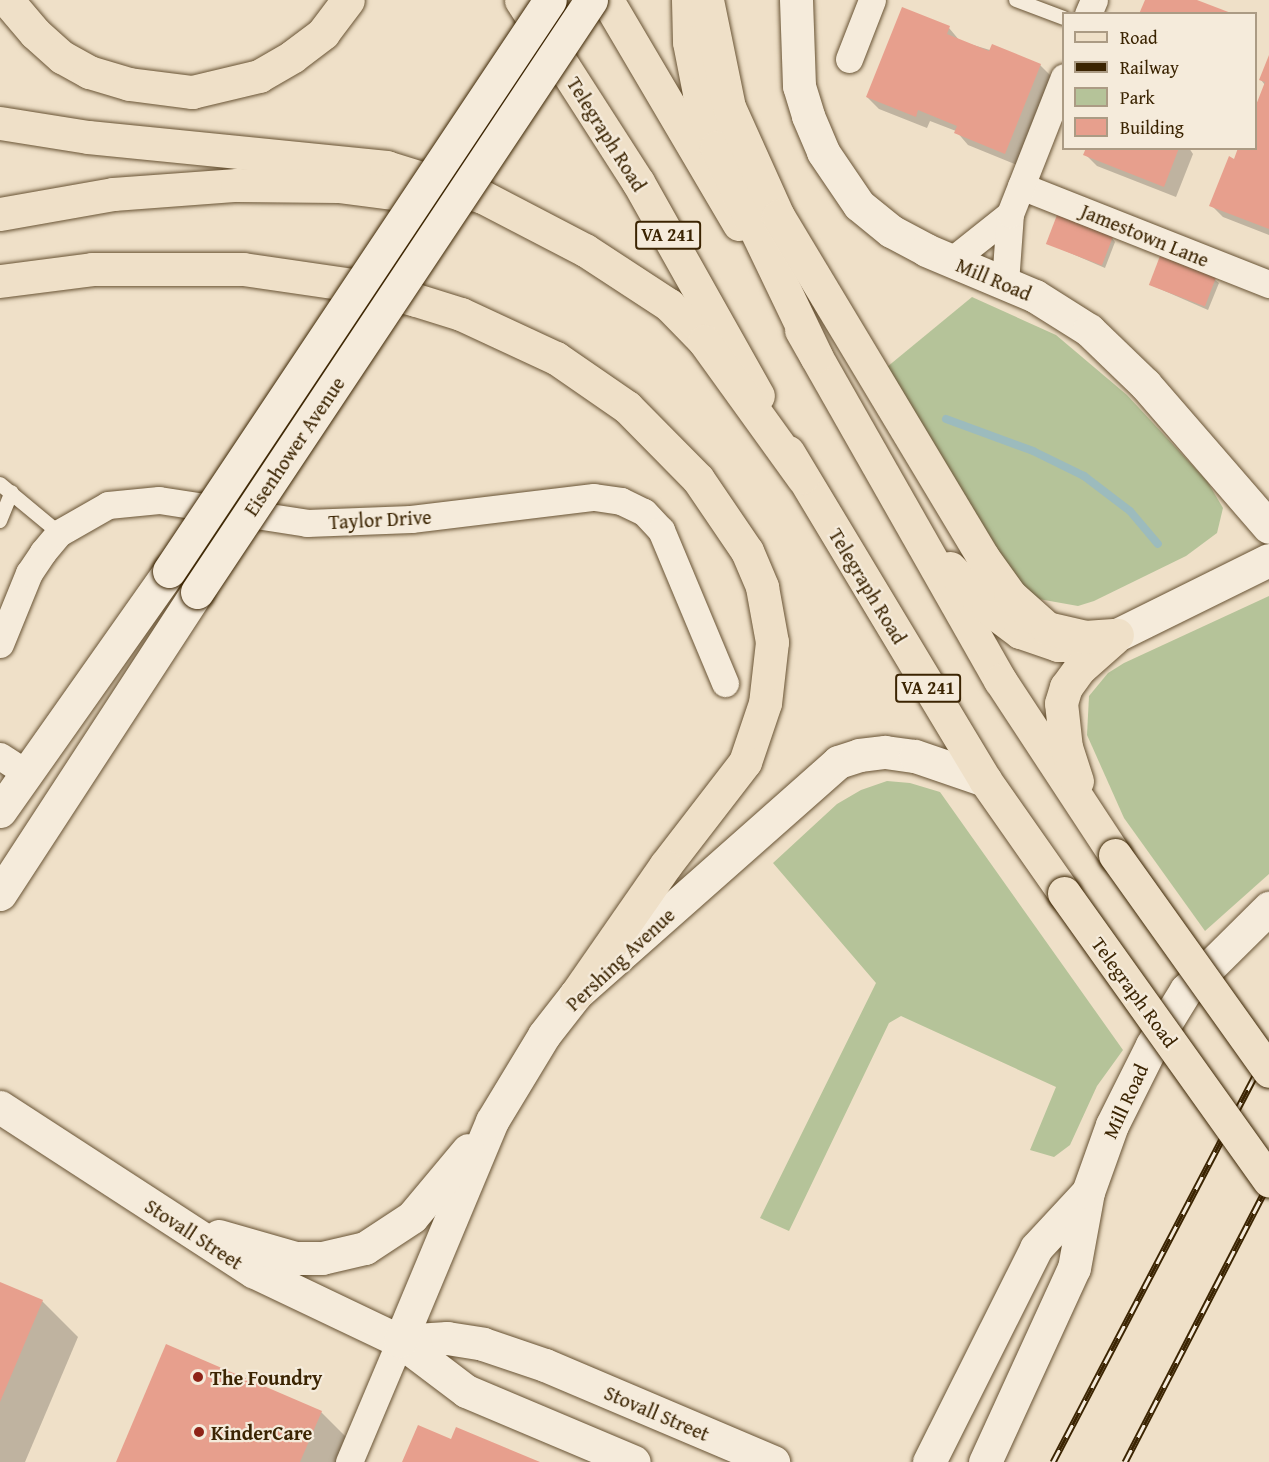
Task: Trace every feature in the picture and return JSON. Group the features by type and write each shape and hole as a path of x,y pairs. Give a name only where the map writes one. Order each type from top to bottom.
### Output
{"main road":[{"path":"7,0 48,45 89,72 129,84 192,92 259,76 293,56 323,33 348,0"},
{"name":"Telegraph Road","path":"521,0 638,182 802,477 985,780 1269,1180"},
{"name":"Eisenhower Avenue","path":"0,811 13,764 168,571 550,0"},
{"name":"Eisenhower Avenue","path":"0,894 197,592 591,0"},
{"path":"608,0 816,356 902,513 1000,680 1115,855 1269,1071"},
{"path":"688,0 691,52 716,147 816,356"},
{"path":"707,0 729,107 778,216 982,556 1021,608 1047,628 1085,637 1118,635"},
{"name":"Mill Road","path":"796,0 799,86 823,152 859,205 891,231 1064,312 1119,356 1231,478 1269,527"},
{"path":"0,123 88,137 386,167 483,197 632,278 669,305 704,341 802,477"},
{"path":"0,214 113,194 237,185 338,186 408,193 464,204 535,226"},
{"path":"0,281 92,269 243,269 367,287 416,300 461,314 556,358 627,407 698,479 747,551 762,587 772,642 765,703 745,762 665,866 576,994"},
{"path":"902,513 988,608 1020,632 1037,640 1069,646 1118,635 1269,560"},
{"path":"1089,817 1066,748 1061,703 1066,687 1080,668 1118,635"},
{"name":"Pershing Avenue","path":"400,1341 492,1121 544,1035 576,994 838,762 859,755 885,752 915,756 985,780"},
{"name":"Mill Road","path":"986,1462 1074,1268 1088,1192 1112,1125 1152,1046 1186,990 1269,908"},
{"name":"Stovall Street","path":"0,1107 161,1213 288,1291 400,1341 466,1391 634,1462"},
{"path":"161,1213 282,1256 322,1258 346,1254 383,1239 407,1221 492,1121"},
{"name":"Mill Road","path":"928,1462 1036,1248 1088,1192"},
{"name":"Stovall Street","path":"400,1341 447,1338 483,1344 545,1365 773,1462"}],"street":[{"path":"849,60 872,0"},
{"path":"1005,283 1010,214 1062,82"},
{"name":"Jamestown Lane","path":"1021,186 1269,284"},
{"path":"951,261 1010,214"},
{"name":"Taylor Drive","path":"0,644 29,573 59,533 91,512 127,500 159,500 307,523 411,519 594,497 621,501 644,512 661,530 725,683"},
{"path":"349,1462 400,1341"}],"lane":[{"path":"1016,0 1062,17"},
{"path":"0,521 6,488"},
{"path":"6,488 59,533"}],"green space":[{"path":"972,297 1056,335 1127,395 1207,481 1223,508 1217,533 1186,556 1094,601 1078,606 1033,598 1014,576 887,367"},
{"path":"1269,596 1269,874 1205,931 1124,818 1087,735 1089,696 1108,673 1124,663"},
{"path":"887,781 910,783 940,792 1123,1050 1097,1086 1070,1145 1054,1157 1030,1150 1056,1087 901,1016 889,1023 789,1231 760,1218 876,983 773,863 837,804 861,790"}],"building":[{"path":"1145,0 1197,0 1228,12 1140,12"},
{"path":"902,7 950,26 947,34 989,51 992,44 1041,64 1005,154 954,133 957,126 918,110 916,117 866,97"},
{"path":"1269,55 1269,229 1209,206 1229,156 1234,159 1237,150 1257,150 1257,102 1265,82 1259,80"},
{"path":"1085,150 1178,150 1164,187 1083,155"},
{"path":"1057,215 1113,237 1102,265 1046,244"},
{"path":"1160,256 1216,278 1205,306 1149,285"},
{"path":"0,1282 43,1300 0,1402"},
{"name":"The Foundry","path":"166,1344 322,1411 300,1462 116,1462"},
{"path":"418,1425 451,1439 456,1427 540,1462 402,1462"}],"waterway":[{"path":"946,419 1033,451 1084,476 1130,511 1158,544"}],"railway":[{"path":"1053,1462 1269,1049"},
{"path":"1125,1462 1269,1183"}],"place":[{"name":"The Foundry","path":"198,1377"},
{"name":"KinderCare","path":"199,1432"}]}
